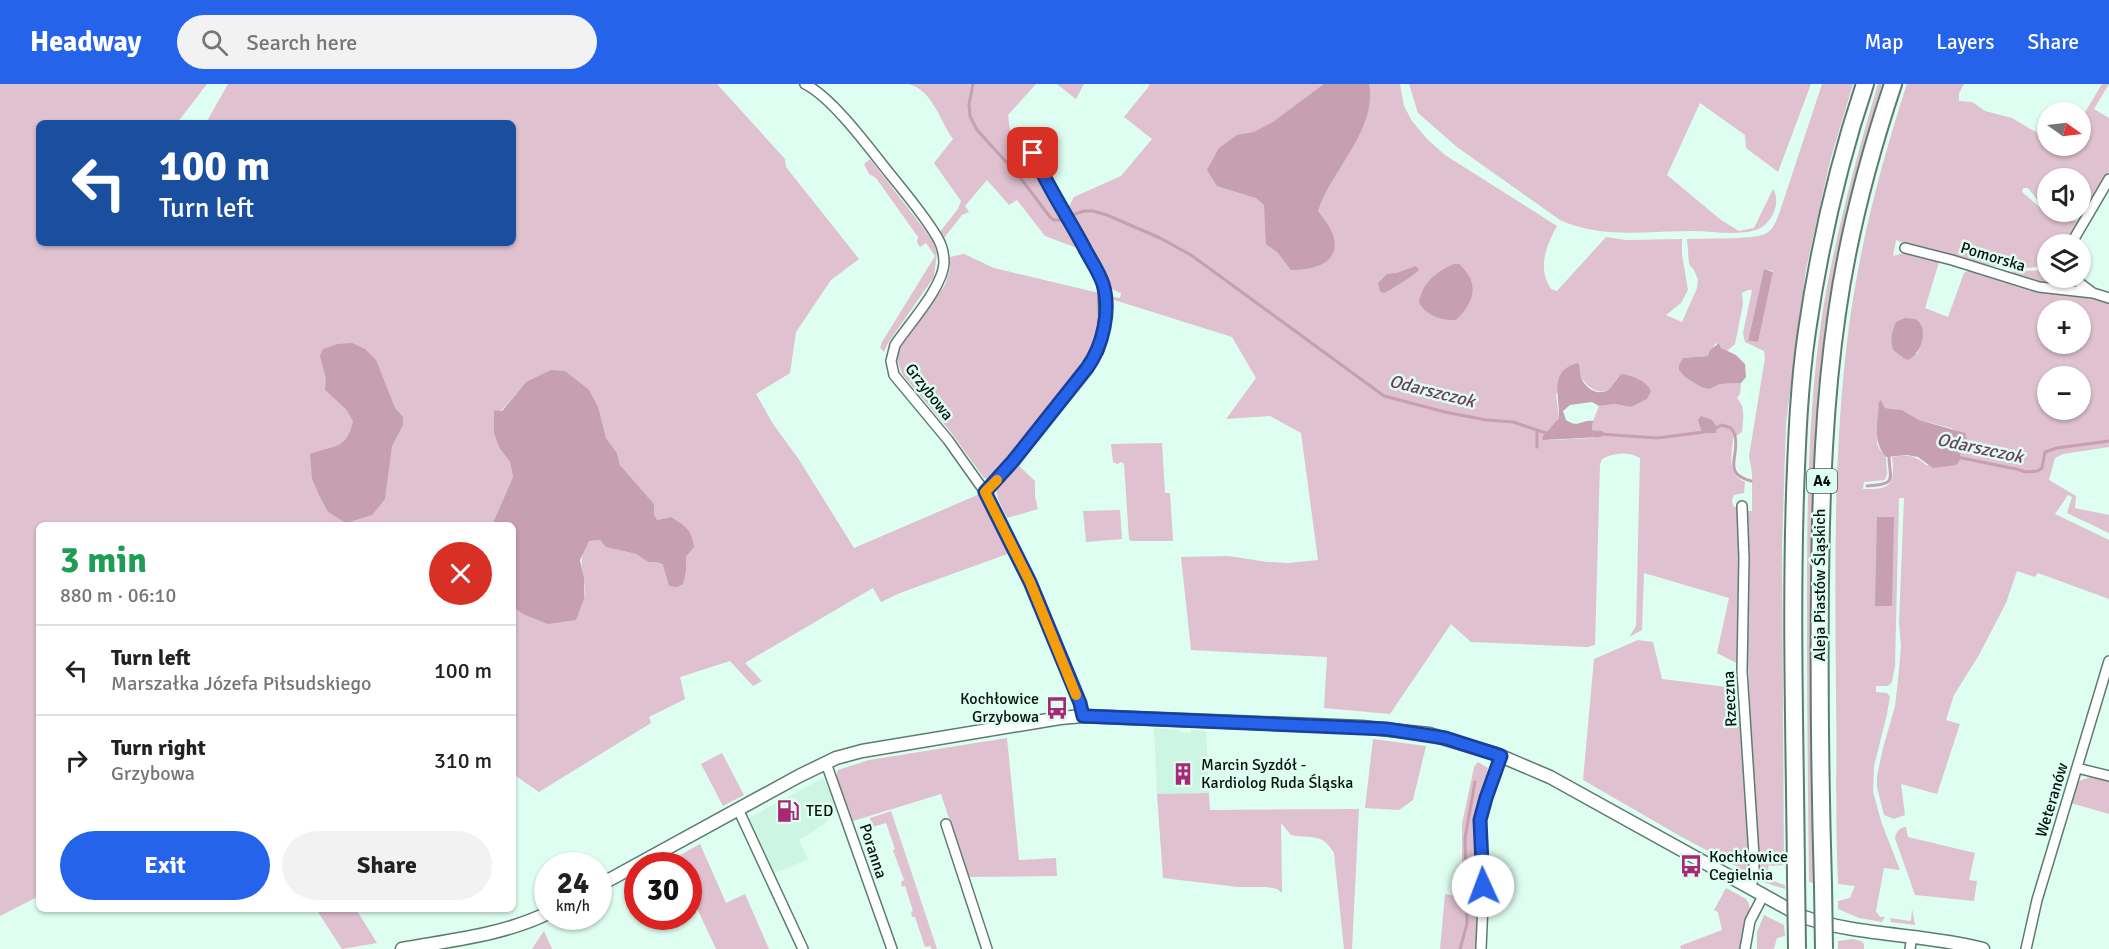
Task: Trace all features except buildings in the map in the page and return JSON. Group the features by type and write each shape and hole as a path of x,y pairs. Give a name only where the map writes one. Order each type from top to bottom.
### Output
{"highway":[{"name":"Aleja Piastów Śląskich","path":"1797,949 1793,549 1801,390 1807,331 1825,229 1865,84"},
{"name":"Aleja Piastów Śląskich","path":"1824,949 1819,625 1821,501 1832,354 1854,221 1869,161 1893,84"}],"street":[{"name":"Grzybowa","path":"805,84 816,91 866,143 940,242 944,257 942,273 937,285 895,345 891,355 891,367 897,379 948,440 985,492 1027,576 1080,703 1083,716"},
{"path":"985,492 1013,461 1087,368 1098,352 1103,333 1105,304 1103,286 1094,263 1038,164 1031,142"},
{"path":"2077,234 2109,179"},
{"name":"Pomorska","path":"1905,248 2039,287 2093,293 2109,298"},
{"path":"2086,288 2093,293"},
{"name":"Rzeczna","path":"1742,506 1744,558 1742,671 1754,856 1754,877 1750,888"},
{"name":"Weteranów","path":"2026,949 2037,900 2109,661"},
{"path":"612,878 826,763 887,745 1083,716 1386,729 1445,738 1501,756 1569,787 1801,916 1911,943 1983,949"},
{"path":"1481,949 1483,903 1480,820 1501,756"},
{"name":"Poranna","path":"826,763 892,949"},
{"path":"2077,768 2109,777"},
{"path":"738,809 803,949"},
{"path":"946,824 987,949"},
{"path":"1745,949 1750,921 1763,896"},
{"path":"402,949 470,943 534,918"}],"shaded area":[{"path":"0,84 207,84 179,120 36,120 36,246 516,246 516,120 208,120 228,84 717,84 785,159 786,167 859,259 831,280 796,332 790,373 756,394 773,424 798,458 854,548 982,493 1010,553 881,602 873,588 745,663 762,681 753,686 730,661 680,677 685,699 649,717 651,723 539,792 516,776 516,609 543,618 576,620 584,597 582,556 588,541 600,540 607,547 636,554 648,562 657,562 664,566 669,586 686,571 686,557 693,545 687,530 673,517 657,520 654,514 654,504 620,465 617,453 606,438 601,424 526,382 501,411 495,410 500,449 510,462 513,477 493,522 36,522 36,898 0,916","holes":["367,437 339,518 328,512 312,479 312,459"]},
{"path":"908,84 1036,84 1008,115 1010,132 1022,134 1028,154 1080,249 1045,236 1017,200 1009,205 987,180 965,206 969,212 962,215 944,238 939,233 958,209 961,201 934,163 953,139 929,99 916,87"},
{"path":"1057,84 1084,84 1076,99"},
{"path":"1148,84 1400,84 1404,106 1412,121 1427,139 1445,155 1557,226 1549,241 1544,265 1544,273 1551,289 1557,291 1606,237 1626,240 1682,239 1688,290 1681,303 1666,315 1682,322 1697,288 1698,280 1689,264 1687,239 1750,237 1765,234 1771,230 1780,211 1822,84 1853,84 1830,161 1806,269 1786,423 1782,547 1784,865 1768,866 1770,880 1785,885 1785,889 1760,881 1758,877 1747,640 1745,511 1752,511 1752,473 1749,456 1765,358 1764,351 1745,342 1743,333 1752,290 1742,293 1743,304 1735,344 1727,351 1721,348 1719,343 1715,344 1708,356 1683,358 1696,383 1703,388 1710,389 1720,384 1741,383 1740,394 1737,398 1743,410 1742,432 1733,438 1731,457 1735,474 1745,482 1744,493 1734,495 1732,500 1733,506 1739,508 1738,664 1717,653 1729,598 1644,573 1642,630 1629,637 1636,626 1640,458 1631,454 1611,455 1602,459 1600,464 1595,645 1587,647 1471,642 1451,624 1390,714 1324,708 1327,657 1191,650 1181,557 1228,556 1288,563 1318,560 1301,433 1270,416 1226,419 1256,378 1232,337 1108,298 1108,296 1120,298 1121,293 1107,287 1068,208 1074,197 1121,176 1152,139 1124,117 1150,85","holes":["1764,269 1773,271 1758,342 1748,341","1618,376 1631,407 1615,404 1599,406 1593,421 1592,430 1598,430 1594,438 1550,440 1542,437 1559,418 1556,394 1581,377 1591,388 1601,392 1606,391"]},
{"path":"1324,84 1369,84 1370,101 1367,117 1360,133 1324,196 1318,211 1333,235 1335,245 1333,253 1329,259 1316,267 1291,270 1278,253 1266,244 1264,205 1256,198 1217,186 1207,170 1219,148 1237,135 1254,132 1273,122"},
{"path":"1409,84 1811,84 1778,172 1746,148 1745,135 1700,103 1667,175 1721,220 1739,231 1754,228 1773,189 1776,207 1766,224 1748,232 1642,233 1592,230 1560,220 1457,147 1418,113"},
{"path":"1878,84 1882,84 1852,195 1833,280 1819,386 1812,542 1813,883 1809,882 1807,583 1809,465 1814,387 1823,309 1834,252 1854,168"},
{"path":"1907,84 1964,84 1959,93 1959,101 1972,102 1985,111 2012,118 2037,132 2037,156 2091,156 2091,102 2102,84 2109,84 2094,109 2109,118 2109,171 2091,203 2091,168 2037,168 2037,199 2028,188 2023,188 2022,192 2037,205 2037,222 2080,222 2073,234 2037,234 2037,267 2016,268 1984,264 1896,240 1893,256 1904,253 1939,262 1925,308 1948,317 1964,273 1968,271 2050,293 2109,301 2109,447 2063,454 2055,458 2049,480 2076,496 2075,508 2109,515 2109,533 2067,513 2072,497 2068,495 2055,514 2109,540 2109,599 2038,573 2035,577 2017,571 2006,603 1979,655 1954,695 1946,720 1960,724 1937,794 1901,784 1905,815 1894,819 1884,815 1877,787 1877,776 1895,706 1901,647 1899,622 1904,498 1899,498 1895,666 1892,682 1888,686 1876,686 1876,692 1887,693 1890,697 1874,766 1873,792 1882,824 1900,870 1884,868 1876,911 1880,917 1885,917 1882,922 1859,918 1838,909 1838,901 1850,898 1855,886 1838,884 1835,602 1836,510 1844,372 1859,265 1880,174","holes":["1922,338 1917,354 1894,351","1881,400 1885,408 1902,410 1919,420 1959,432 1965,445 1952,465 1926,465 1910,456 1892,457 1893,474 1889,484 1880,488 1863,489 1864,482 1885,480 1887,474 1886,457 1877,444"]},
{"path":"870,159 933,241 937,252 934,277 884,352 880,348 882,342 935,256 926,243 920,247 917,242 918,237 876,178 869,174 864,164"},
{"path":"964,254 994,268 1099,293 1097,333 1092,351 989,479 984,478 950,431 902,374 897,359 901,346 945,285 950,269 950,257"},
{"path":"1459,264 1466,271 1472,285 1471,299 1456,320 1429,314 1419,302 1427,283 1442,270"},
{"path":"1416,266 1419,270 1408,279 1384,293 1380,291 1378,283 1387,274"},
{"path":"1764,269 1773,272 1758,342 1748,341"},
{"path":"2037,270 2037,285 2005,272"},
{"path":"1905,318 1915,319 1920,323 1923,335 1916,353 1907,360 1894,351 1891,340 1896,322"},
{"path":"352,343 365,349 376,360 395,408 403,417 403,425 392,446 385,499 372,515 349,522 344,522 328,512 312,479 310,454 343,442 353,421 346,409 325,390 326,379 320,356 323,349 338,344"},
{"path":"1719,343 1721,348 1736,355 1745,364 1746,377 1741,383 1720,384 1710,389 1703,388 1685,377 1679,370 1683,358 1708,356 1710,350"},
{"path":"1578,363 1583,381 1597,392 1611,387 1622,374 1642,381 1651,391 1647,399 1631,407 1615,404 1599,406 1592,402 1570,405 1563,411 1566,420 1570,423 1593,421 1592,430 1602,431 1604,434 1601,437 1543,440 1542,437 1559,418 1559,378 1569,367"},
{"path":"551,370 565,371 589,390 598,407 606,438 617,453 620,465 654,504 654,514 657,520 672,517 685,526 690,533 694,547 686,557 683,584 677,587 669,586 663,565 657,562 648,562 636,554 606,547 600,540 589,541 580,560 584,578 584,599 576,620 548,624 516,609 516,522 493,522 513,477 510,462 500,449 494,433 494,410 502,411 526,382"},
{"path":"1881,400 1885,408 1902,410 1919,420 1965,433 1967,441 1961,449 1959,462 1956,465 1933,468 1918,457 1907,455 1886,457 1877,438"},
{"path":"1701,416 1712,420 1717,427 1716,433 1702,433 1698,420"},
{"path":"1162,443 1165,493 1170,493 1173,541 1131,541 1129,539 1124,464 1113,462 1111,444"},
{"path":"1016,463 1035,481 1038,509 1007,518 998,499 997,489"},
{"path":"1120,510 1122,539 1086,542 1083,511"},
{"path":"1877,517 1894,517 1892,606 1875,606"},
{"path":"1638,640 1653,642 1662,679 1735,688 1746,768 1750,874 1583,780 1594,659"},
{"path":"1154,728 1190,733 1191,730 1206,731 1209,793 1157,794"},
{"path":"1007,738 1019,860 1056,858 1057,876 968,877 941,794 853,821 836,776 838,770 869,760"},
{"path":"1373,739 1426,746 1413,800 1399,810 1365,808"},
{"path":"722,753 744,795 723,806 701,764"},
{"path":"1478,762 1488,768 1474,828 1479,919 1476,949 1440,949 1445,894 1462,897 1462,824 1474,767"},
{"path":"2090,777 2109,781 2109,814 2071,803 2079,781"},
{"path":"823,778 838,809 824,824 799,840 808,859 773,874 747,819"},
{"path":"1209,793 1210,810 1359,809 1352,949 1344,949 1334,853 1320,839 1291,835 1281,823 1282,893 1277,889 1267,887 1238,887 1163,878 1157,794"},
{"path":"891,811 937,949 932,949 930,946 925,947 915,917 912,917 911,912 913,911 905,886 902,887 901,882 904,880 886,823 872,827 870,818"},
{"path":"1906,827 1908,837 1975,853 1969,880 1977,881 1974,901 1915,895 1895,838 1899,830"},
{"path":"700,844 726,903 745,894 769,949 716,949 702,919 702,852 686,852"},
{"path":"1726,888 1746,899 1749,904 1750,910 1743,929 1742,949 1681,949 1680,946 1722,930 1718,912 1714,910"},
{"path":"1912,909 1915,925 1891,922 1890,918 1911,921"},
{"path":"318,912 358,912 377,943 342,949"},
{"path":"1764,915 1784,925 1785,936 1777,938 1774,949 1757,949 1757,932"},
{"path":"544,931 552,949 532,949"},
{"path":"1853,939 1861,941 1864,949 1838,949 1838,941"}],"waterway":[{"name":"Odarszczok","path":"973,84 969,104 970,116 977,130 1019,176 1050,217 1054,220 1061,220"},
{"name":"Odarszczok","path":"1075,214 1093,211 1107,215 1160,238 1191,255 1384,396 1445,412 1486,420 1513,422 1549,434"},
{"name":"Odarszczok","path":"1716,428 1722,425 1731,428 1735,434 1734,469 1742,478 1751,481"},
{"path":"1537,431 1537,447"},
{"name":"Odarszczok","path":"1600,434 1657,438 1704,432"},
{"name":"Odarszczok","path":"1957,457 2026,472 2037,471 2042,468 2045,452 2057,448 2109,441"},
{"name":"Odarszczok","path":"1867,486 1885,484 1889,481 1891,474 1889,453"},
{"path":"1460,949 1467,924 1465,838 1475,782"}],"slow traffic":[{"path":"997,480 985,492 1030,582 1076,695"}],"place":[{"name":"Kochłowice Grzybowa","path":"1057,708"},
{"name":"Marcin Syzdół - Kardiolog Ruda Śląska","path":"1183,774"},
{"name":"TED","path":"788,811"},
{"name":"Kochłowice Cegielnia","path":"1691,866"}],"route":[{"path":"1033,153 1094,263 1103,286 1105,304 1103,333 1098,352 1087,368 993,486 985,492 1030,582 1080,703 1083,716 1386,729 1430,734 1501,756 1482,808 1480,820 1483,886"}]}
